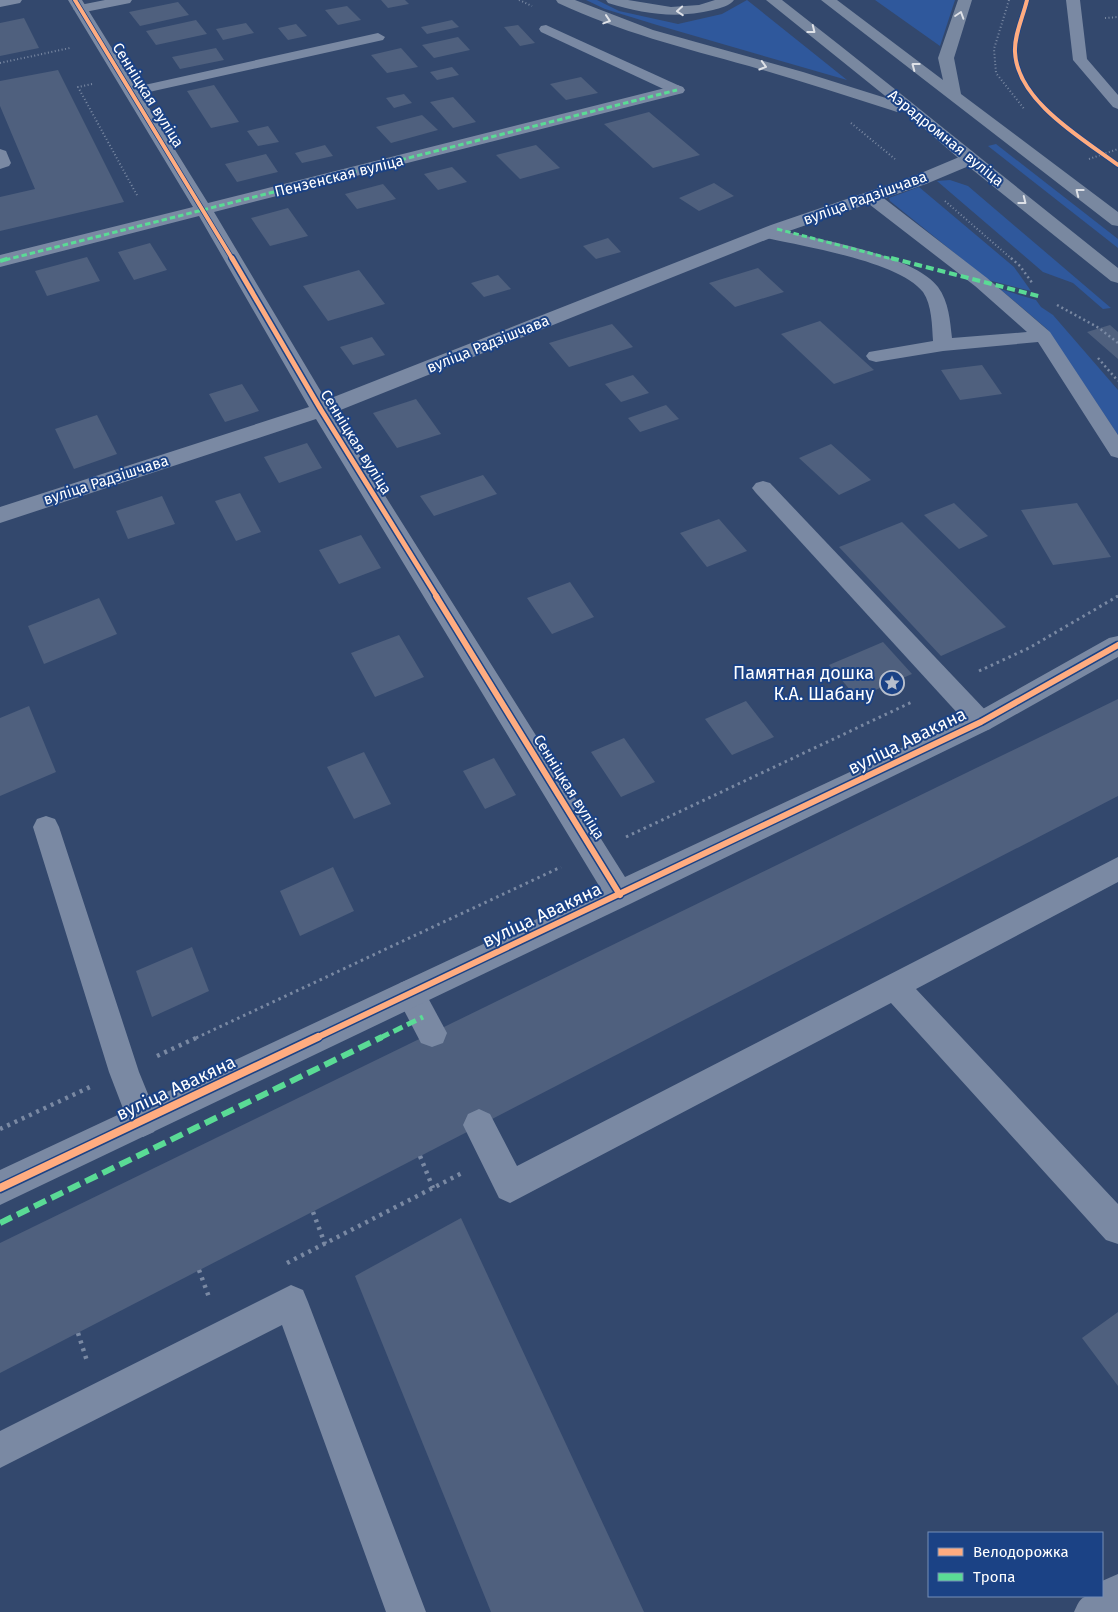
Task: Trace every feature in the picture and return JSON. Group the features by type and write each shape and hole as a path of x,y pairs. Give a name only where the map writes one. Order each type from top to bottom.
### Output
{"main road":[{"path":"563,0 595,16 658,36 848,90 918,114"},
{"path":"613,0 660,11 680,12 712,7 727,0"},
{"name":"Аэрадромная вуліца","path":"773,0 918,114 970,159 1118,276"},
{"path":"828,0 1118,221"},
{"path":"954,96 946,58 965,0"}],"street":[{"name":"Сенніцкая вуліца","path":"78,4 204,210 321,410 620,895"},
{"name":"Пензенская вуліца","path":"0,261 677,90"},
{"name":"вуліца Радзішчава","path":"0,515 321,410 768,233 920,180 970,159"},
{"name":"вуліца Авакяна","path":"0,1188 981,722 1118,645"}],"lane":[{"path":"0,3 15,0"},
{"path":"78,4 125,0"},
{"path":"1074,0 1080,60 1118,104"},
{"path":"546,29 677,90"},
{"path":"131,92 378,37"},
{"path":"0,154 4,163 0,164"},
{"path":"871,197 981,282 1043,336 1118,451"},
{"path":"768,233 857,255 909,272 930,288 938,308 943,345"},
{"path":"876,356 943,345 1043,336"},
{"path":"763,488 981,722"},
{"path":"46,827 124,1072 143,1121"},
{"path":"480,1126 510,1187 1118,869"},
{"path":"895,986 1118,1228"},
{"path":"410,993 432,1033"},
{"path":"0,1450 291,1302 406,1612"},
{"path":"1094,1612 1118,1593"}],"path":[{"path":"519,0 535,7"},
{"path":"1009,0 994,49 996,73 1023,109"},
{"path":"1099,18 1118,17"},
{"path":"0,63 75,47"},
{"path":"95,83 78,87 142,204"},
{"path":"851,123 1020,266 1037,289"},
{"path":"1096,148 1111,159"},
{"path":"1089,159 1118,149"},
{"path":"1051,301 1099,328 1118,343"},
{"path":"1093,353 1118,381"},
{"path":"420,1156 434,1188"},
{"path":"313,1212 325,1244"}],"shaded area":[{"path":"586,0 597,0 619,11 678,24 722,14 747,0 847,80 657,25 605,9"},
{"path":"875,0 955,0 940,46"},
{"path":"996,144 1118,239 1118,248 988,146"},
{"path":"950,180 968,186 1111,308 1103,309 1073,283 1043,272 937,181"},
{"path":"919,187 1014,267 1031,291 988,280 890,201 889,198"},
{"path":"1000,289 1036,300 1041,307 1053,315 1118,390 1118,435 1047,329"}],"building":[{"path":"381,0 405,0 409,4 388,8"},
{"path":"178,2 189,15 140,26 129,12"},
{"path":"347,6 361,20 338,25 325,10"},
{"path":"24,18 39,48 0,56 0,23"},
{"path":"196,20 207,34 156,45 146,31"},
{"path":"452,20 459,27 427,34 421,27"},
{"path":"246,23 254,33 223,40 216,29"},
{"path":"296,24 307,36 288,40 278,28"},
{"path":"518,25 535,43 520,46 504,27"},
{"path":"458,37 470,50 434,58 422,45"},
{"path":"216,48 224,60 180,69 172,57"},
{"path":"401,48 418,67 387,73 371,55"},
{"path":"452,67 459,75 437,80 430,72"},
{"path":"58,70 124,202 0,231 0,197 35,189 0,106 0,81"},
{"path":"581,77 598,93 566,100 550,84"},
{"path":"214,85 239,122 211,128 187,91"},
{"path":"404,94 412,103 394,108 386,98"},
{"path":"453,97 476,122 453,128 430,102"},
{"path":"649,112 700,155 653,168 604,124"},
{"path":"422,115 438,130 391,143 376,127"},
{"path":"268,126 279,142 258,146 247,131"},
{"path":"325,145 333,156 302,163 295,153"},
{"path":"536,145 560,168 520,179 496,155"},
{"path":"266,154 278,172 237,182 225,164"},
{"path":"452,167 467,182 438,190 424,174"},
{"path":"714,183 734,196 699,211 679,198"},
{"path":"383,184 396,199 357,209 345,194"},
{"path":"288,208 308,236 270,246 251,218"},
{"path":"608,238 621,252 596,259 583,246"},
{"path":"150,243 167,270 134,280 118,252"},
{"path":"87,257 100,281 47,296 35,271"},
{"path":"758,268 784,292 735,307 709,283"},
{"path":"359,270 385,304 328,321 303,286"},
{"path":"498,275 511,289 484,297 471,283"},
{"path":"820,321 874,370 834,384 781,334"},
{"path":"612,324 633,347 569,367 549,343"},
{"path":"1110,325 1118,332 1118,359 1087,332"},
{"path":"372,337 385,355 353,365 340,347"},
{"path":"982,365 1002,394 960,400 941,370"},
{"path":"633,375 649,393 621,402 605,384"},
{"path":"242,384 259,411 225,422 209,394"},
{"path":"416,399 441,434 397,448 373,413"},
{"path":"666,405 679,419 640,432 628,418"},
{"path":"97,415 117,454 74,469 55,429"},
{"path":"307,443 322,468 279,483 264,457"},
{"path":"831,444 871,480 839,495 799,458"},
{"path":"483,475 497,494 434,516 420,496"},
{"path":"240,493 261,532 236,541 215,501"},
{"path":"162,496 175,524 128,539 116,511"},
{"path":"954,503 988,536 959,549 924,515"},
{"path":"1077,503 1111,557 1053,565 1021,510"},
{"path":"719,519 747,551 707,567 680,533"},
{"path":"902,522 1006,627 941,656 839,547"},
{"path":"361,535 381,568 339,584 319,550"},
{"path":"570,582 594,617 552,634 527,598"},
{"path":"99,598 117,634 44,664 28,626"},
{"path":"399,635 424,677 375,697 351,653"},
{"path":"883,642 912,674 857,698 829,665"},
{"path":"1118,699 1118,796 0,1373 0,1243"},
{"path":"746,701 774,737 732,755 705,719"},
{"path":"29,706 56,772 0,796 0,718"},
{"path":"624,738 655,782 621,797 591,752"},
{"path":"364,752 391,804 354,819 327,767"},
{"path":"494,758 516,795 485,809 463,771"},
{"path":"333,867 354,911 300,936 280,891"},
{"path":"192,947 209,991 152,1017 136,971"},
{"path":"461,1218 644,1612 491,1612 355,1276"},
{"path":"1118,1312 1118,1386 1082,1338"}],"marked path":[{"path":"0,261 677,90"},
{"path":"777,229 1042,297"},
{"path":"0,1223 423,1017"}],"cycle path":[{"path":"75,0 204,210 321,410 620,895"},
{"path":"1027,0 1015,46 1018,70 1026,86 1054,116 1118,165"},
{"path":"0,1188 981,722 1118,645"}],"place":[{"name":"Памятная дошка К.А. Шабану","path":"892,683"}]}
